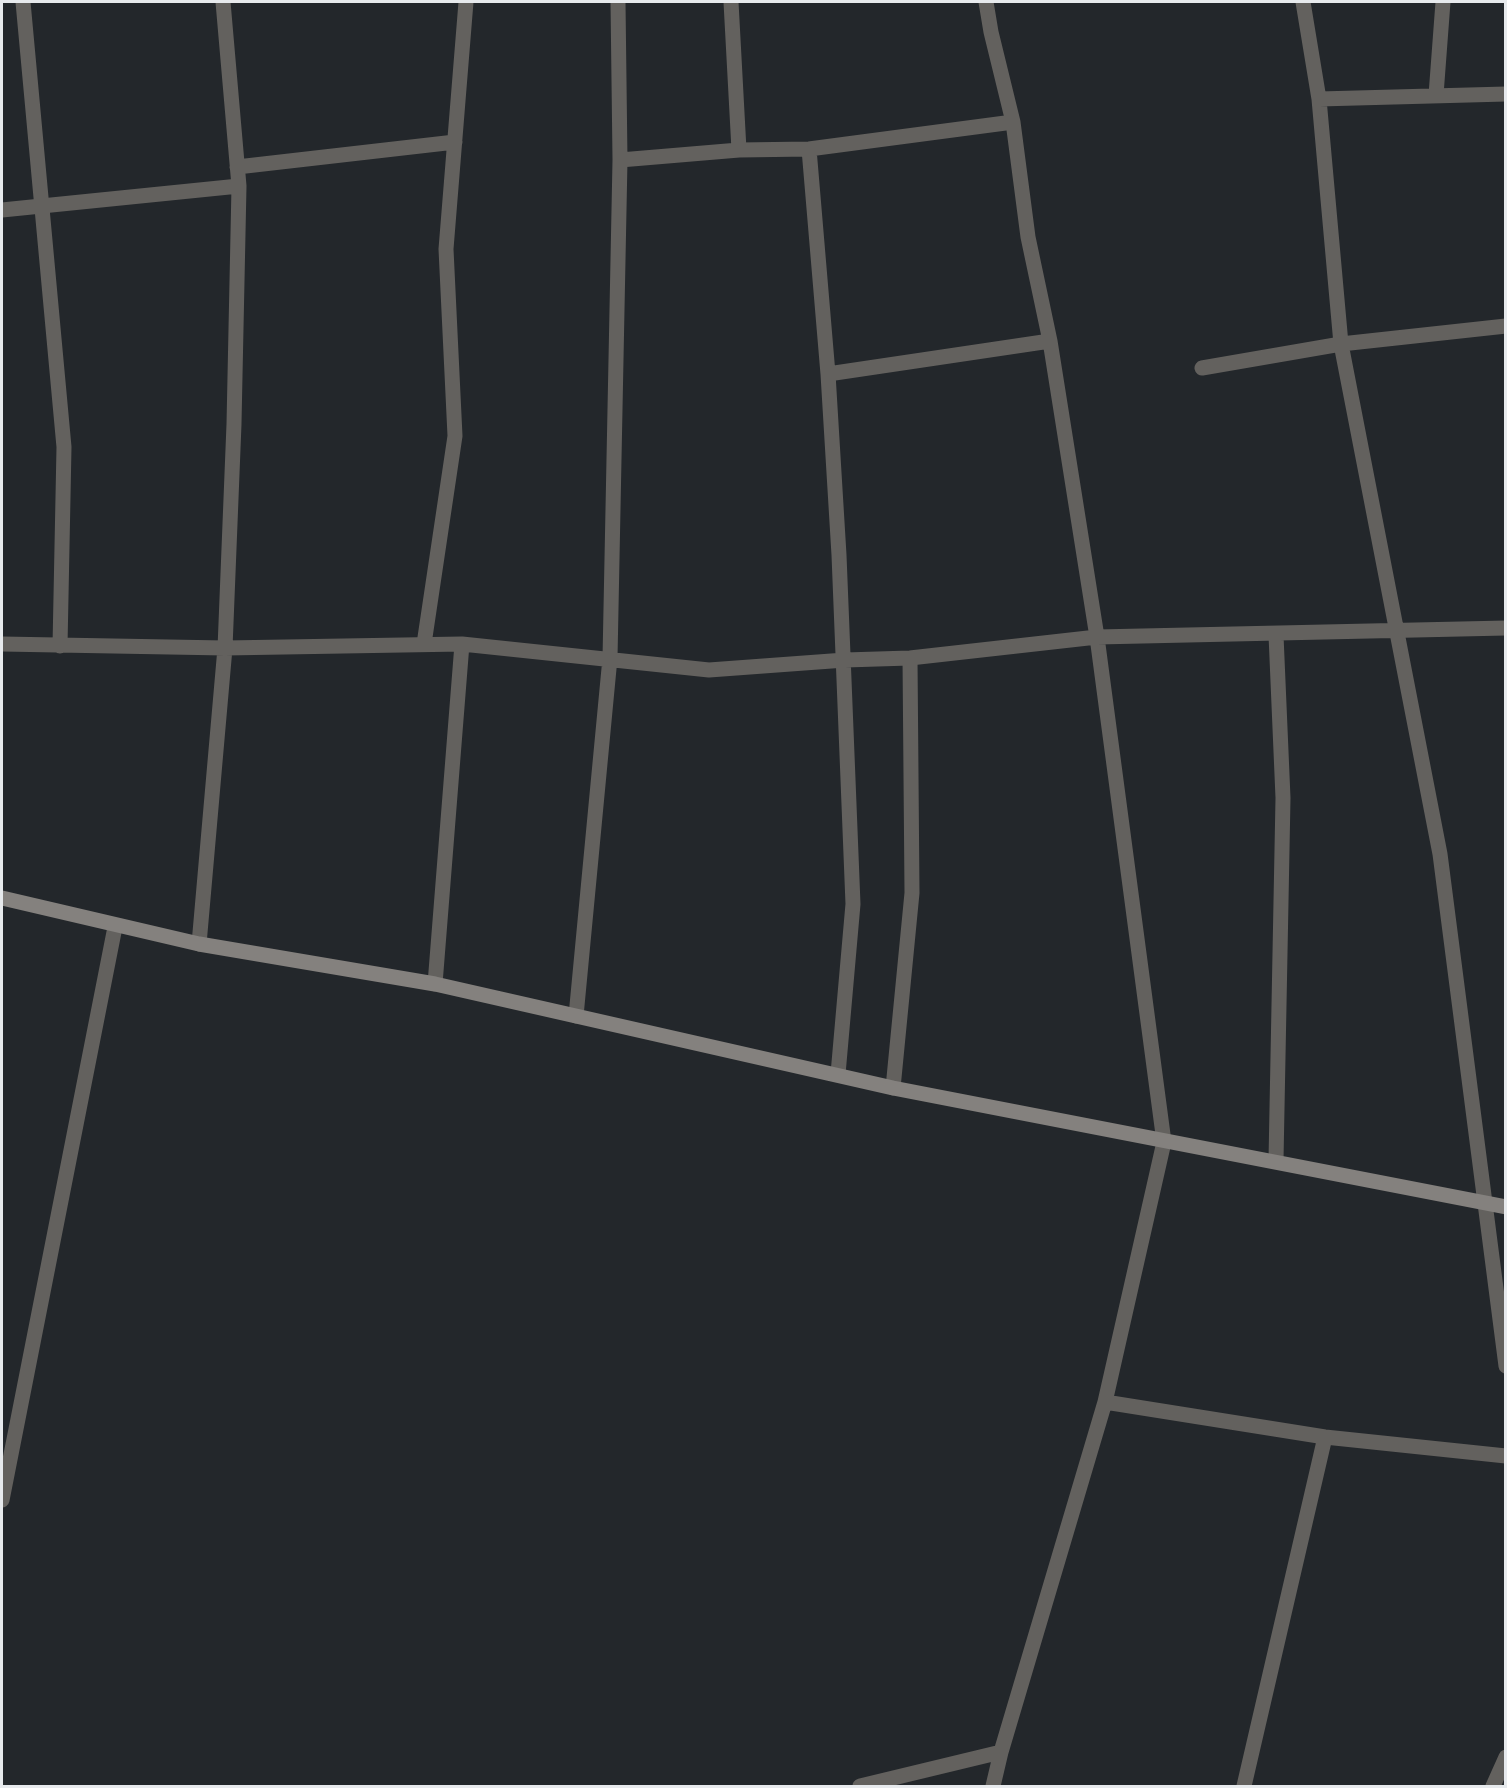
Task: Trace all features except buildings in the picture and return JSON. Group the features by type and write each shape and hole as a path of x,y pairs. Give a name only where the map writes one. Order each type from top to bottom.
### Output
{"street":[{"path":"22,2 43,205 64,447 60,646"},
{"path":"199,944 225,648 239,186 223,2"},
{"path":"424,644 455,436 446,249 466,2"},
{"path":"576,1016 610,658 620,160 618,2"},
{"path":"731,2 739,150"},
{"path":"986,2 1012,122 1028,237 1050,341 1097,637 1164,1142 1105,1402 1001,1752 993,1786"},
{"path":"1303,2 1320,99 1341,344 1399,632 1440,854 1483,1203 1506,1366"},
{"path":"1436,95 1443,2"},
{"path":"1320,99 1506,94"},
{"path":"620,160 739,150 809,149 1012,122"},
{"path":"237,167 455,142"},
{"path":"809,149 828,374 845,660 853,904 838,1074"},
{"path":"2,210 239,186"},
{"path":"1202,368 1341,344 1506,326"},
{"path":"828,374 1050,341"},
{"path":"2,644 225,648 462,644 709,670 845,660 910,658 1097,637 1276,635 1506,628"},
{"path":"1276,635 1283,798 1276,1161"},
{"path":"435,984 462,644"},
{"path":"893,1088 912,893 910,658"},
{"path":"2,898 115,927 199,944 435,984 893,1088 1506,1207"},
{"path":"2,1500 115,927"},
{"path":"1105,1402 1325,1437 1506,1456"},
{"path":"1244,1786 1325,1437"},
{"path":"860,1786 1001,1752"},
{"path":"1493,1786 1506,1757"}]}
